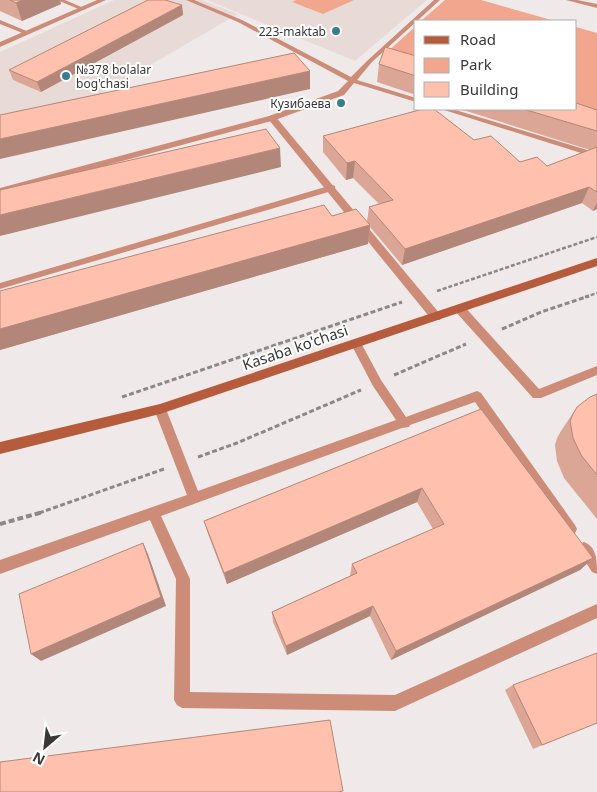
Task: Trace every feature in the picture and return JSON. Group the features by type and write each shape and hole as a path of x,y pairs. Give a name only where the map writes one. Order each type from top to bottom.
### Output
{"street":[{"path":"0,45 102,0"},
{"path":"272,118 332,188 436,317"},
{"name":"Kasaba ko'chasi","path":"0,448 160,409 597,262"}],"lane":[{"path":"60,0 83,9"},
{"path":"189,0 240,21 353,81 414,99"},
{"path":"415,20 437,0"},
{"path":"569,0 597,6"},
{"path":"0,191 272,118 341,93 370,61 414,21"},
{"path":"0,22 27,33"},
{"path":"447,110 597,156"},
{"path":"0,286 332,188"},
{"path":"459,308 537,395 597,370"},
{"path":"356,344 378,383 405,424"},
{"path":"0,567 405,424 477,396 597,567"},
{"path":"160,409 194,498"},
{"path":"152,513 183,579 182,700 396,703 597,611"}],"path":[{"path":"118,399 597,237"},
{"path":"0,524 23,520 237,443 541,312 597,292"}],"shaded area":[{"name":"№378 bolalar bog'chasi","path":"114,0 202,0 238,14 90,100 0,115 0,52"},
{"name":"223-maktab","path":"207,0 427,0 355,61"}],"green space":[{"path":"296,0 354,0 323,14 292,2"},
{"path":"445,0 481,0 551,20 422,20"},
{"path":"577,27 597,33 597,116 577,109"},
{"path":"414,28 414,61 385,54"}],"building":[{"path":"10,0 22,0 16,3"},
{"path":"148,0 165,0 182,5 37,82 9,70"},
{"path":"385,47 414,55 414,75 379,64"},
{"path":"294,53 310,71 0,139 0,115"},
{"path":"577,103 597,110 597,131 526,110 577,110"},
{"path":"419,110 435,110 474,140 491,136 520,162 537,157 547,166 597,147 597,192 589,187 405,249 369,207 393,200 355,161 347,163 323,136"},
{"path":"266,129 280,148 0,215 0,190"},
{"path":"324,205 332,216 356,209 370,225 0,329 0,291"},
{"path":"597,394 597,475 581,455 573,438 570,421 577,407"},
{"path":"481,409 593,558 396,651 373,606 286,646 272,612 357,573 352,564 444,524 422,488 224,573 204,521"},
{"path":"143,543 161,597 31,654 19,594"},
{"path":"597,653 597,723 542,745 513,685"},
{"path":"330,720 343,791 0,792 0,762"}],"place":[{"name":"223-maktab","path":"336,31"},
{"name":"№378 bolalar bog'chasi","path":"66,76"},
{"name":"Кузибаева","path":"341,103"}]}
